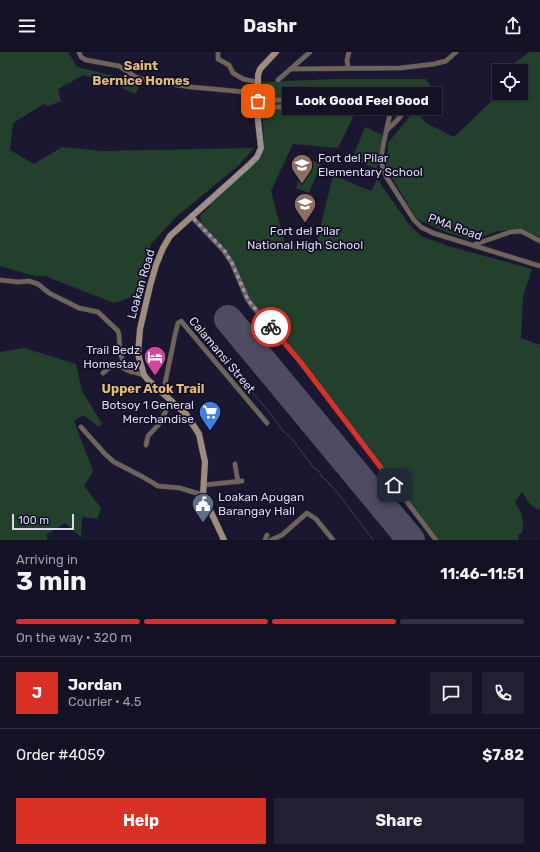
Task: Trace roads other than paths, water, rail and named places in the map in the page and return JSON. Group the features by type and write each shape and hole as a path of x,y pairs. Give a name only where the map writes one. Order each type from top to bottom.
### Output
{"main road":[{"name":"Loakan Road","path":"144,375 138,354 138,339 156,265 162,248 170,236 257,157 261,148 257,82 260,69 276,52"},
{"path":"144,375 186,414 199,434 205,462 203,495 224,540"}],"street":[{"path":"79,52 86,60 119,66 134,76 145,80 191,87 258,93"},
{"path":"218,52 218,59 229,65 233,73 257,82"},
{"path":"278,80 310,52"},
{"path":"348,68 347,60 349,52"},
{"path":"290,69 382,69 434,64 446,61 456,52"},
{"path":"258,104 272,100 327,98 371,90 401,94 406,100 406,108 402,115 387,130"},
{"name":"PMA Road","path":"258,104 273,107 291,107 328,104 357,99 375,99 385,101 390,105 391,109 381,159 382,170 414,220 421,226 433,232 540,266"},
{"path":"291,100 291,107"},
{"path":"191,216 224,250 232,263 248,300 299,360 436,540"},
{"path":"473,245 510,232 521,231 540,241"},
{"path":"0,280 18,282 29,281 38,284 48,293 79,308 98,312 118,331 122,357 132,372"},
{"name":"Calamansi Street","path":"164,393 175,335 178,323 181,320 267,423"},
{"path":"103,372 114,363 117,363 124,370 144,375"},
{"path":"146,445 148,436 160,423 171,400"},
{"path":"81,427 114,462 158,486 180,488 203,495"},
{"path":"204,485 240,481 235,464"},
{"path":"270,540 282,534 307,514 316,519 333,540"}],"waterway":[{"path":"206,342 246,385 283,431 292,439 314,468 319,471 322,477 341,497 373,540"}],"place":[{"name":"Look Good Feel Good","path":"258,101"},
{"name":"Fort del Pilar Elementary School","path":"302,184"},
{"name":"Fort del Pilar National High School","path":"305,224"},
{"name":"Trail Bedz Homestay","path":"155,376"},
{"name":"Botsoy 1 General Merchandise","path":"210,432"},
{"name":"Loakan Apugan Barangay Hall","path":"203,524"}],"district":[{"name":"Saint Bernice Homes","path":"141,72"},
{"name":"Upper Atok Trail","path":"153,388"}]}
